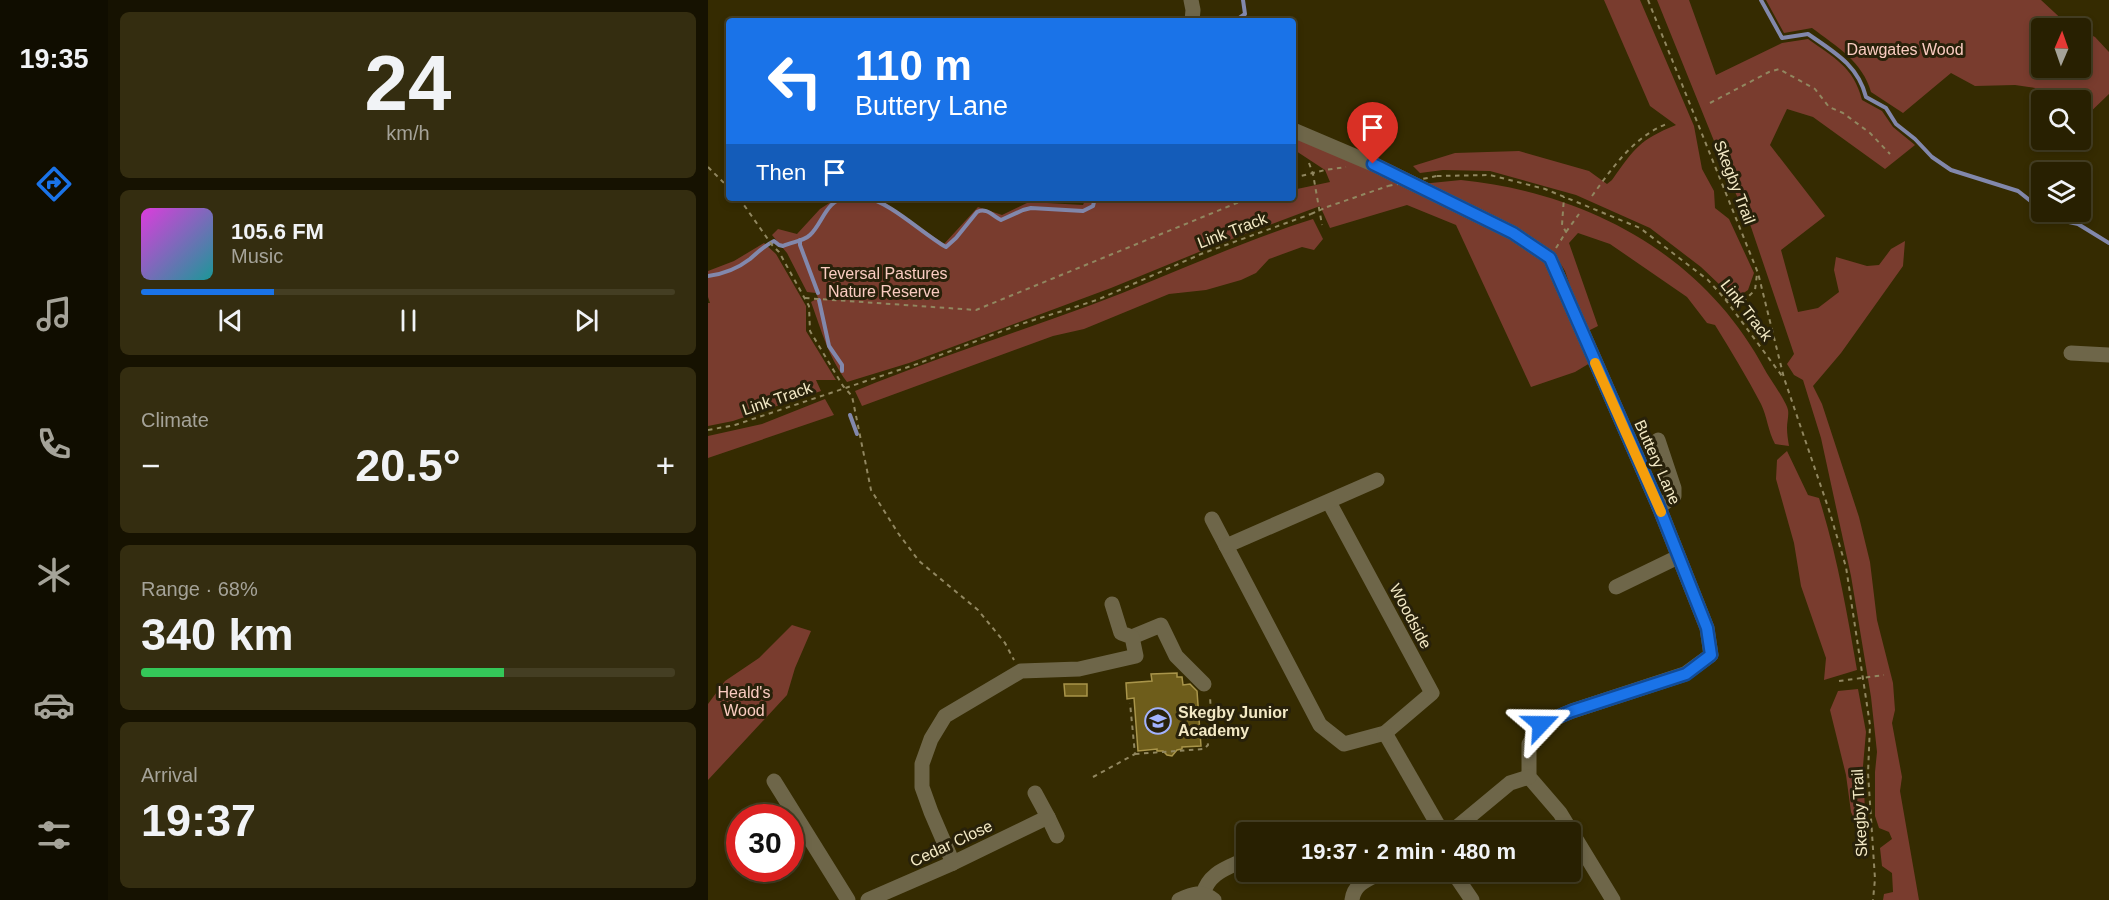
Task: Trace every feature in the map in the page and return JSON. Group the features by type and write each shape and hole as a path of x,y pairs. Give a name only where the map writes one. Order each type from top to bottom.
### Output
{"street":[{"path":"1191,0 1192,18"},
{"path":"1296,131 1373,164 1513,233 1550,258"},
{"name":"Buttery Lane","path":"1529,777 1529,744 1541,724 1572,711 1686,674 1711,655 1707,628 1659,507 1550,258"},
{"path":"2072,353 2109,355"},
{"path":"1658,440 1674,488 1674,496 1659,507"},
{"path":"1226,546 1377,480"},
{"name":"Woodside","path":"1212,519 1320,725 1344,744 1385,733 1432,693 1329,502"},
{"path":"1616,587 1678,556"},
{"path":"1112,604 1121,633 1132,637 1161,625 1176,656 1204,684"},
{"path":"953,863 922,787 922,764 931,739 945,716 1020,671 1079,669 1136,656 1132,637"},
{"path":"1385,733 1436,822"},
{"path":"1463,822 1510,783 1529,777 1560,813 1613,900"},
{"path":"774,781 848,900"},
{"path":"1035,793 1057,836"},
{"name":"Cedar Close","path":"868,900 953,863 1048,817"},
{"path":"1179,900 1192,894 1208,897 1205,885 1213,876 1236,864"},
{"path":"1352,900 1357,886 1364,882"},
{"path":"1460,882 1472,900"}],"path":[{"name":"Skegby Trail","path":"1648,0 1758,273 1784,378 1846,567 1870,725 1868,773 1875,879 1874,900"},
{"path":"1710,103 1779,69 1815,89 1829,107 1843,113 1870,133 1890,154"},
{"path":"1592,196 1633,145 1653,129 1670,123"},
{"path":"1309,163 1322,225"},
{"path":"708,167 726,185"},
{"path":"1296,177 1349,167"},
{"name":"Link Track","path":"708,430 735,425 917,364 1018,325 1097,300 1201,254 1327,207 1388,186 1437,176 1490,175 1545,189 1640,228 1708,280 1784,378"},
{"path":"1564,197 1562,225 1566,232"},
{"path":"741,201 779,252 809,306 810,331 844,388 852,396 871,490 919,561 978,610 1005,643 1020,671"},
{"path":"805,298 976,310 1242,201"},
{"path":"1550,258 1579,214"},
{"path":"1725,299 1743,302 1755,290 1758,273"},
{"path":"1839,681 1884,675"},
{"path":"1094,777 1135,754 1204,749 1208,745 1206,730 1211,715 1211,703 1209,692 1204,684"},
{"path":"1130,703 1135,754"}],"green space":[{"path":"1604,0 1640,0 1694,126 1702,169 1714,191 1715,208 1729,219 1754,273 1748,290 1739,296 1721,286 1701,267 1650,228 1576,195 1490,171 1443,170 1420,173 1413,166 1455,153 1519,151 1589,171 1607,184 1639,146 1654,135 1676,125 1650,106"},
{"path":"1657,0 1689,0 1716,75 1782,43 1808,39 1841,64 1854,79 1862,100 1882,111 1893,127 1915,145 1885,169 1813,117 1787,109 1770,145 1825,216 1781,250 1798,312 1818,308 1839,292 1834,270 1836,257 1867,266 1879,265 1891,249 1905,241 1903,266 1841,353 1813,386 1822,404 1859,517 1870,562 1877,620 1893,683 1895,710 1892,723 1902,777 1900,791 1919,900 1883,900 1884,894 1893,892 1892,873 1882,866 1880,848 1892,839 1889,832 1879,828 1875,816 1877,752 1871,697 1851,576 1821,438 1803,380 1794,375 1787,364 1794,354 1751,227"},
{"name":"Dawgates Wood","path":"1766,0 2041,0 2060,18 2031,18 2031,78 2091,78 2091,35 2109,52 2109,94 2091,111 2091,90 2036,90 2015,85 1975,86 1951,73 1903,113 1871,92 1867,81 1855,63 1812,28 1784,33"},
{"path":"1296,136 1461,212 1548,261 1590,363 1575,372 1531,387 1456,225 1407,205 1330,228 1320,206 1111,288 909,363 847,382 822,334 811,302 818,298 816,293 807,292 787,253 772,235 778,229 797,234 820,209 832,201 882,201 944,244 978,207 1002,215 1029,202 1083,205 1085,201 1296,201 1296,186 1297,189 1330,182 1325,170 1296,151"},
{"path":"1461,180 1508,187 1554,199 1597,216 1638,237 1675,263 1710,294 1740,329 1778,390 1788,410 1789,446 1775,444 1761,404 1733,354 1715,325 1707,323 1687,297 1610,244 1578,233 1569,243 1598,326 1586,332 1565,271 1559,261 1421,184"},
{"path":"1313,219 1323,239 1314,250 1302,247 1269,259 1256,273 1241,280 1206,290 1169,294 1084,329 1053,336 862,406 855,391 943,357 1091,305"},
{"name":"Teversal Pastures Nature Reserve","path":"764,243 776,254 806,306 806,331 836,380 816,380 821,391 733,421 708,426 708,303 710,303 708,271 734,261"},
{"path":"825,399 834,415 708,458 708,436 762,424"},
{"path":"1787,451 1808,495 1819,498 1836,562 1857,670 1824,680 1826,658 1801,586 1794,543 1776,479 1777,460"},
{"name":"Heald's Wood","path":"792,625 811,631 795,668 787,695 708,780 708,704 725,681 759,658"},
{"path":"1858,689 1866,732 1863,766 1866,835 1863,843 1858,842 1858,827 1851,812 1846,775 1830,710 1838,691"}],"building":[{"path":"1177,673 1177,677 1182,677 1183,685 1190,684 1197,691 1201,746 1182,747 1172,756 1163,751 1157,751 1157,749 1138,751 1134,698 1127,699 1126,683 1152,681 1151,674"},
{"path":"1064,684 1087,684 1087,696 1065,696"}],"waterway":[{"path":"1239,18 1245,14 1243,0"},
{"path":"1761,0 1782,38 1808,34 1836,53 1857,76 1866,97 1886,108 1896,124 1932,157 1951,170 2018,191 2031,201"},
{"path":"708,276 725,272 745,263 774,241 783,246 807,237 829,207 837,201"},
{"path":"877,201 946,247 980,211 986,211 1001,220 1031,208 1083,211 1093,206 1094,201"},
{"path":"2069,222 2078,224 2109,243"},
{"path":"800,240 818,293"},
{"path":"819,300 829,346 842,365 842,371"},
{"path":"850,415 857,434"}],"slow traffic":[{"path":"1595,363 1661,512"}],"place":[{"name":"Skegby Junior Academy","path":"1158,721"}],"route":[{"path":"1373,164 1513,233 1550,258 1659,507 1707,628 1711,655 1686,674 1572,711 1541,724"}]}
